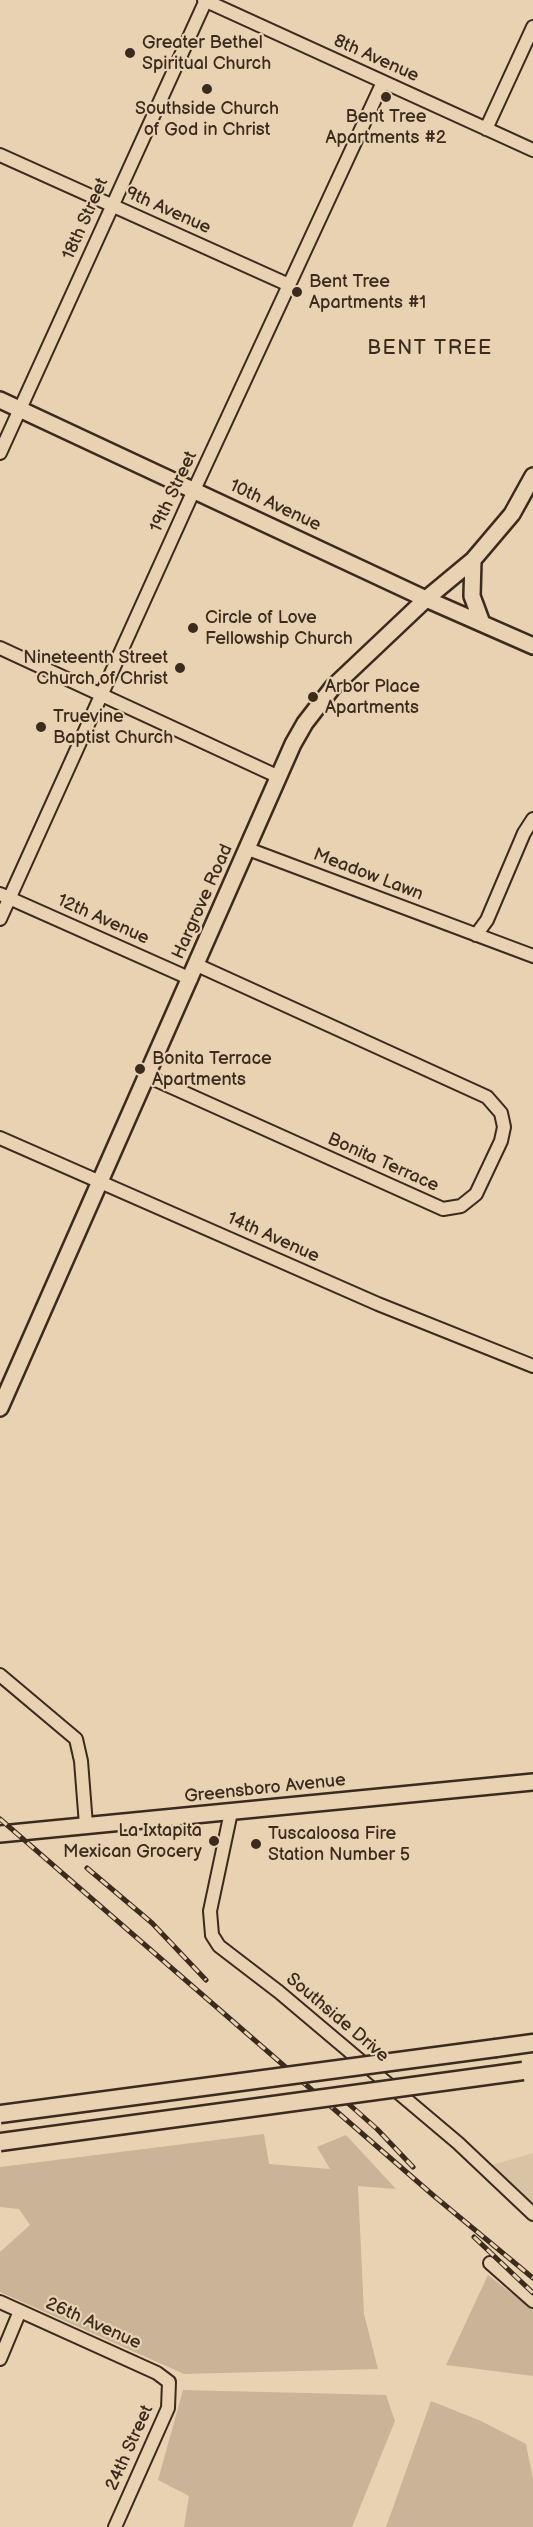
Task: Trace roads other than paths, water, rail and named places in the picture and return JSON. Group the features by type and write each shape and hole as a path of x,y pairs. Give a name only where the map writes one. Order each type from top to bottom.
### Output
{"highway":[{"path":"0,2114 533,2043"},
{"path":"0,2142 528,2071"}],"main road":[{"name":"10th Avenue","path":"0,400 426,599 533,646"},
{"name":"Hargrove Road","path":"0,1408 3,1391 100,1182 293,744 320,702 426,599 472,561 512,514 533,476"},
{"path":"472,561 472,596 482,623"},
{"name":"Greensboro Avenue","path":"0,1834 533,1782"}],"street":[{"name":"8th Avenue","path":"205,0 533,150"},
{"name":"18th Street","path":"0,453 205,0"},
{"path":"486,129 533,27"},
{"name":"19th Street","path":"0,919 5,896 102,694 383,82"},
{"name":"9th Avenue","path":"0,155 289,285"},
{"path":"0,648 279,777"},
{"path":"476,934 487,920 524,833 533,819"},
{"name":"Meadow Lawn","path":"248,849 533,956"},
{"name":"12th Avenue","path":"5,896 194,972"},
{"name":"Bonita Terrace","path":"147,1076 443,1209 461,1206 476,1194 501,1140 504,1127 501,1113 487,1097 194,972"},
{"name":"14th Avenue","path":"0,1138 378,1304 533,1366"},
{"path":"0,1675 76,1739 81,1761 86,1825"},
{"name":"Southside Drive","path":"231,1812 210,1911 212,1935 219,1946 279,1992 458,2144 533,2214"},
{"path":"490,2263 533,2301"},
{"name":"26th Avenue","path":"0,2302 157,2373 169,2382"},
{"path":"0,2359 20,2311"},
{"name":"24th Street","path":"115,2527 168,2408 169,2382"}],"railway":[{"path":"0,1819 434,2196 533,2278"},
{"path":"87,1868 152,1923 206,1980"},
{"path":"342,2098 377,2129 413,2167"},
{"path":"474,2237 533,2293"}],"place":[{"name":"Greater Bethel Spiritual Church","path":"130,53"},
{"name":"Southside Church of God in Christ","path":"207,89"},
{"name":"Bent Tree Apartments #2","path":"386,97"},
{"name":"Bent Tree Apartments #1","path":"297,292"},
{"name":"Circle of Love Fellowship Church","path":"193,628"},
{"name":"Nineteenth Street Church of Christ","path":"180,668"},
{"name":"Arbor Place Apartments","path":"313,697"},
{"name":"Truevine Baptist Church","path":"41,727"},
{"name":"Bonita Terrace Apartments","path":"140,1069"},
{"name":"La Ixtapita Mexican Grocery","path":"214,1841"},
{"name":"Tuscaloosa Fire Station Number 5","path":"256,1844"}],"district":[{"name":"BENT TREE","path":"430,349"}]}
